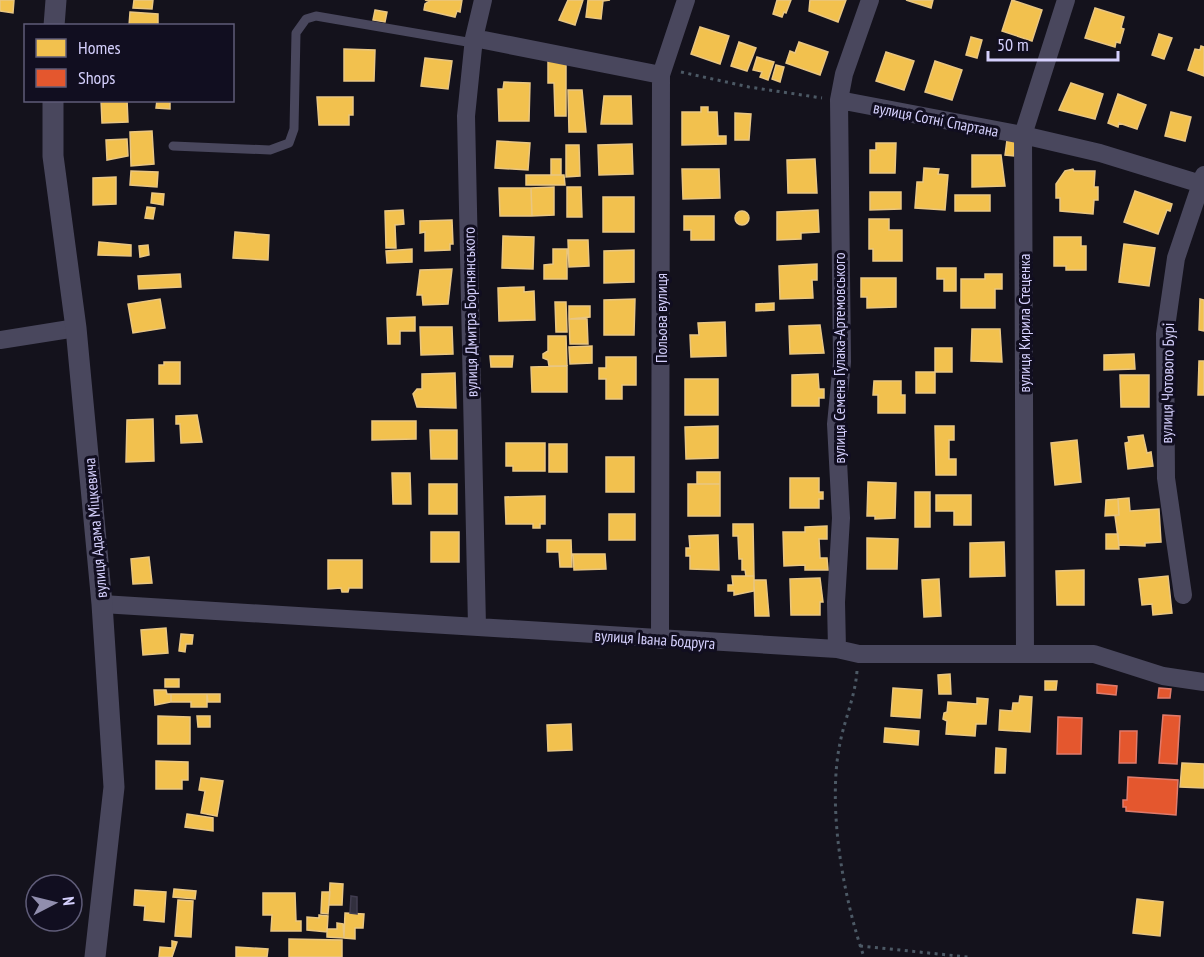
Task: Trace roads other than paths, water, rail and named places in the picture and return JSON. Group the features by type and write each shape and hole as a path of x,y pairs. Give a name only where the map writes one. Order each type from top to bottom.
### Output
{"street":[{"path":"54,24 56,0"},
{"name":"вулиця Дмитра Бортнянського","path":"477,626 466,116 473,41 483,0"},
{"name":"Польова вулиця","path":"660,640 662,72 686,0"},
{"name":"вулиця Семена Гулака-Артемовського","path":"837,649 836,602 841,518 836,424 842,362 839,100 844,74 870,0"},
{"name":"вулиця Кирила Стеценка","path":"1025,652 1023,135 1066,0"},
{"path":"473,41 662,72"},
{"name":"вулиця Сотні Спартана","path":"839,100 1023,135 1203,181"},
{"name":"вулиця Адама Міцкевича","path":"53,102 53,156 76,328 102,604 114,787 95,957"},
{"name":"вулиця Чотового Бурі","path":"1183,595 1166,478 1166,334 1176,258 1203,181"},
{"path":"0,340 76,328"},
{"name":"вулиця Івана Бодруга","path":"102,604 477,626 660,640 837,649 859,654 1025,652 1104,656 1163,676 1204,682"}],"lane":[{"path":"173,146 270,150 289,142 294,129 296,33 306,19 316,16 473,41"}]}
